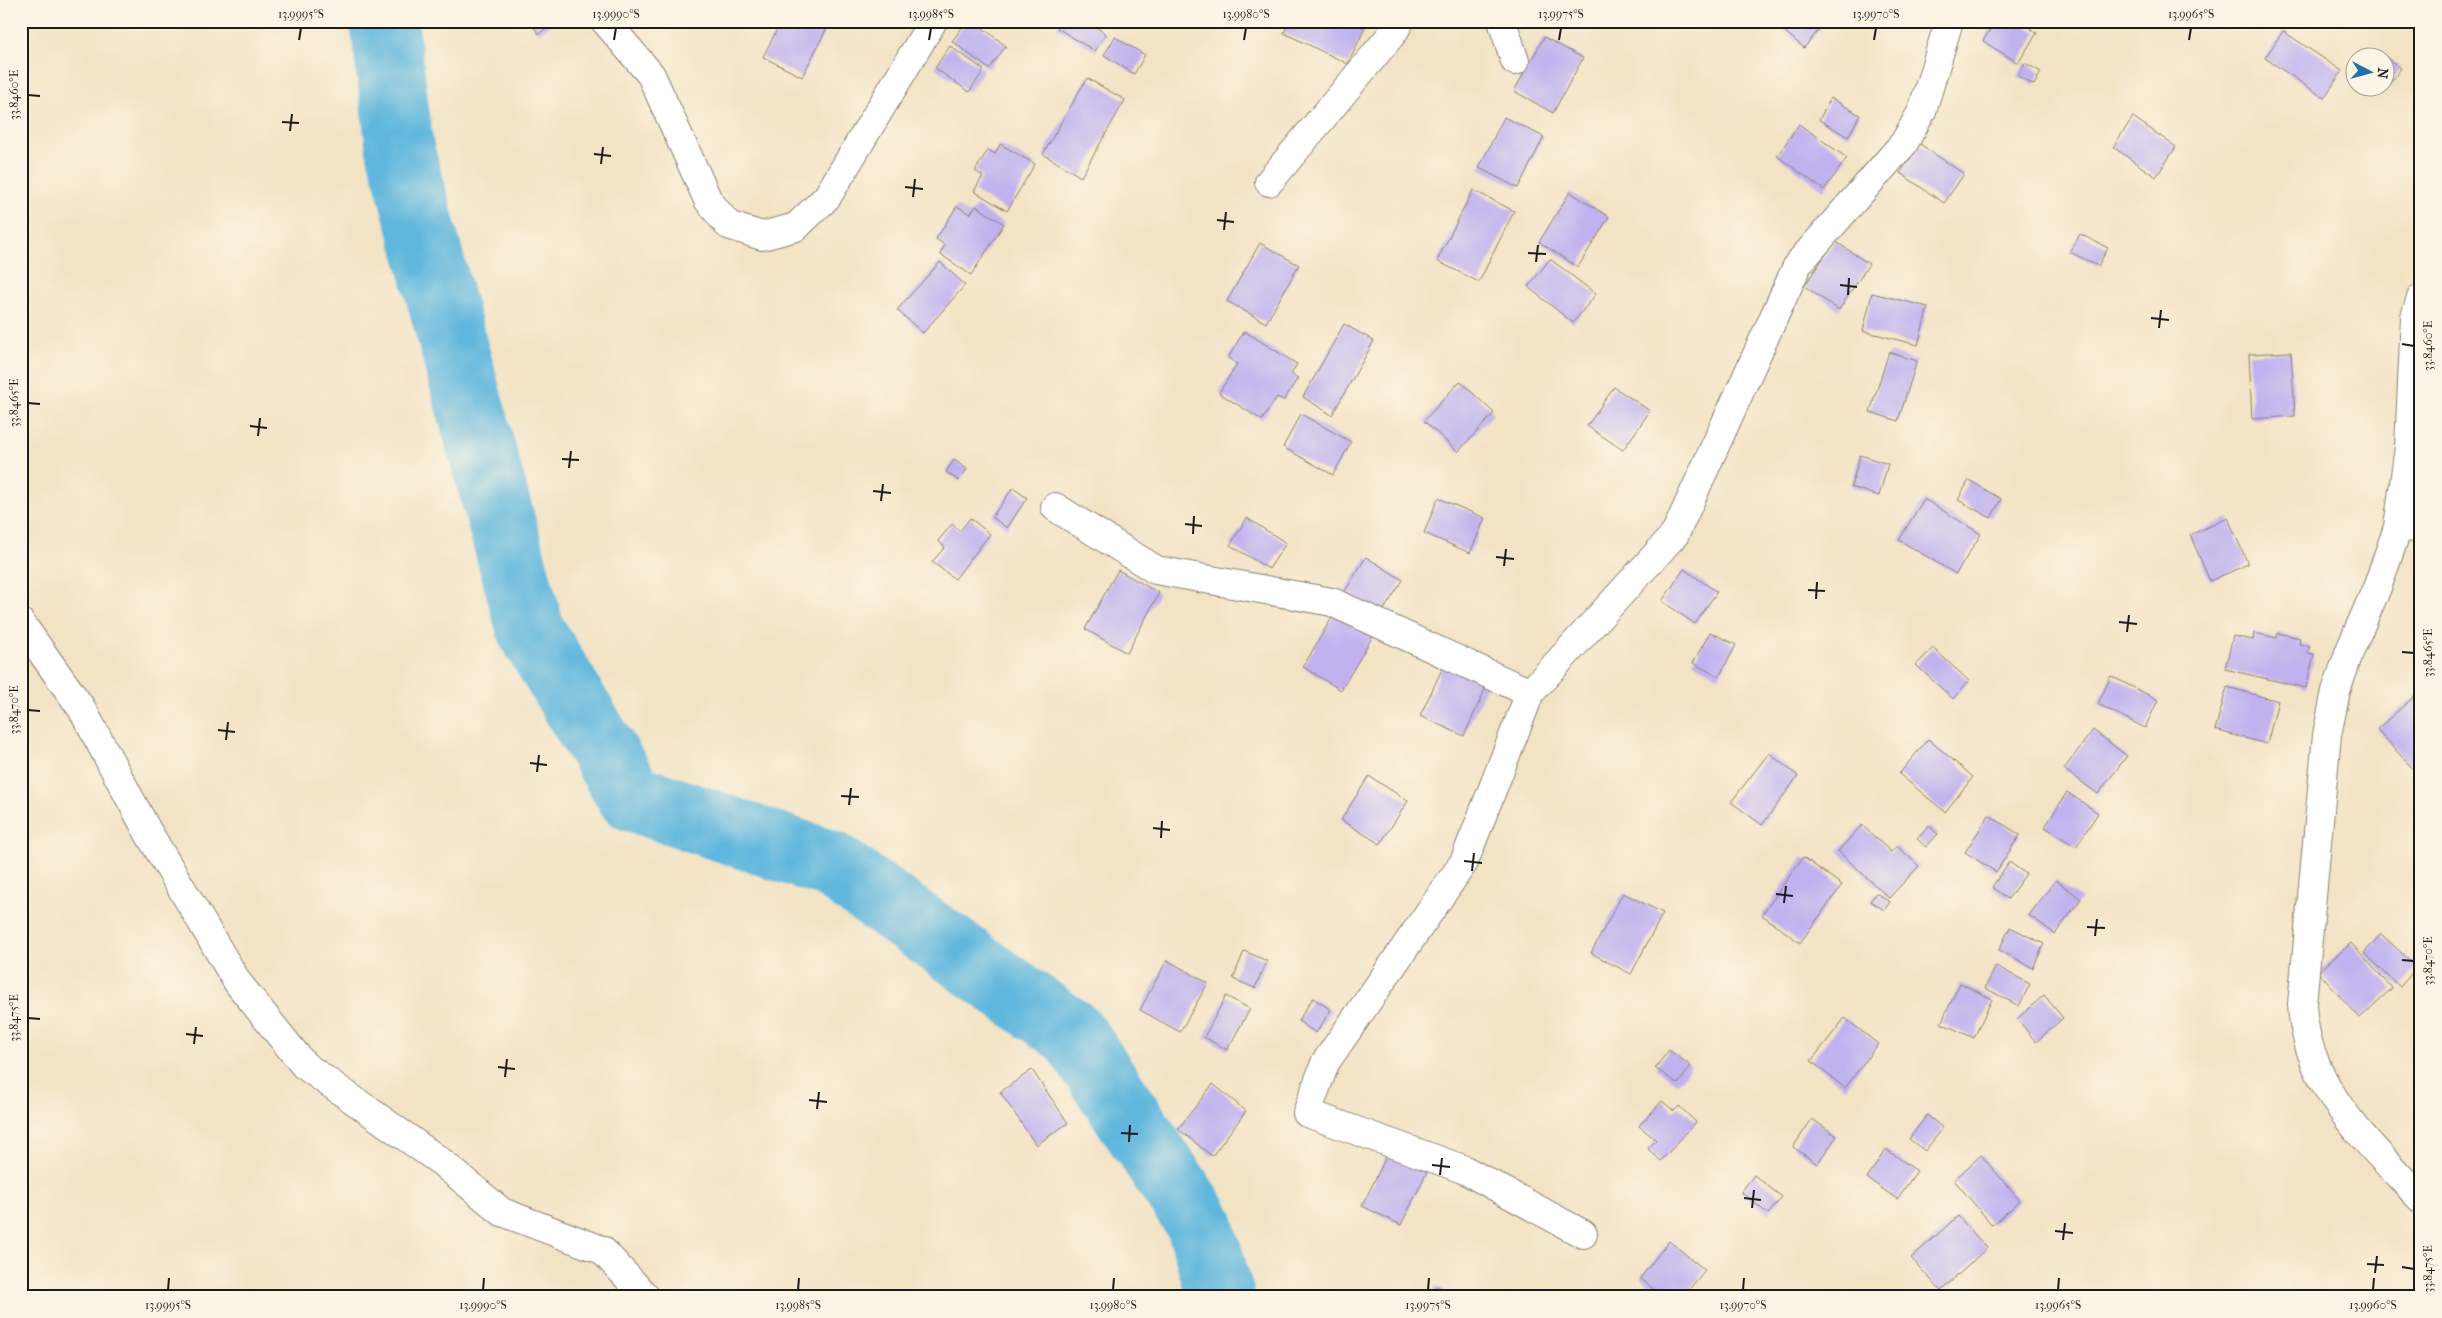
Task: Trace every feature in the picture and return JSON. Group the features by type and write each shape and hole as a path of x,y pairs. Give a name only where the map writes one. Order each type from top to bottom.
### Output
{"street":[{"path":"605,21 651,75 708,200 728,225 762,236 796,227 827,197 933,21"},
{"path":"1268,182 1393,33 1400,21"},
{"path":"1502,21 1515,60"},
{"path":"1583,1234 1463,1169 1307,1113 1325,1063 1464,862 1530,693 1675,534 1798,264 1904,143 1916,124 1925,103 1949,21"},
{"path":"2421,298 2416,317 2409,447 2409,528 2378,585 2350,650 2336,691 2328,735 2302,1004 2303,1027 2310,1053 2324,1082 2348,1121 2421,1199"},
{"path":"1055,507 1156,570 1332,602 1530,693"},
{"path":"21,623 82,709 148,832 238,983 304,1065 440,1161 502,1212 602,1250 646,1297"}],"building":[{"path":"529,21 555,21 539,34"},
{"path":"781,21 825,21 829,24 802,77 763,57"},
{"path":"967,21 974,21 1006,46 989,69 952,41"},
{"path":"1061,21 1087,21 1106,34 1095,51 1057,28"},
{"path":"1289,21 1351,21 1365,28 1348,64 1284,33"},
{"path":"1773,21 1826,21 1804,48"},
{"path":"1995,21 2019,21 2037,33 2018,63 1983,41"},
{"path":"2287,21 2301,21 2297,28"},
{"path":"2283,31 2342,71 2324,98 2265,58"},
{"path":"1115,37 1145,55 1134,74 1104,55"},
{"path":"1544,37 1583,58 1553,113 1514,91"},
{"path":"950,46 984,70 969,92 935,68"},
{"path":"2025,63 2041,72 2034,85 2018,76"},
{"path":"2394,63 2401,68 2394,78"},
{"path":"1087,78 1125,100 1081,177 1043,154"},
{"path":"1831,98 1860,115 1848,137 1819,120"},
{"path":"1504,117 1544,137 1518,188 1479,168"},
{"path":"2133,117 2176,147 2156,177 2113,147"},
{"path":"1799,124 1847,158 1824,190 1777,156"},
{"path":"1000,144 1035,164 1007,211 974,191 983,176 975,171 988,150 995,154"},
{"path":"1920,144 1964,174 1944,203 1900,173"},
{"path":"1473,190 1514,211 1479,282 1437,261"},
{"path":"1570,192 1609,217 1578,267 1539,242"},
{"path":"957,206 970,214 976,206 1004,224 971,275 940,254 945,245 936,239"},
{"path":"2080,234 2108,248 2098,266 2070,252"},
{"path":"1835,241 1869,264 1839,310 1804,286"},
{"path":"1260,243 1299,265 1266,323 1227,301"},
{"path":"1550,259 1596,294 1573,323 1528,287"},
{"path":"940,262 965,285 923,333 897,310"},
{"path":"1872,293 1928,307 1918,345 1863,331"},
{"path":"1344,324 1374,341 1332,415 1303,397"},
{"path":"1244,331 1297,364 1291,374 1298,378 1284,400 1277,397 1262,420 1219,393 1237,364 1228,358"},
{"path":"1889,352 1917,361 1898,421 1870,412"},
{"path":"2291,352 2295,416 2252,419 2249,354"},
{"path":"1460,381 1494,413 1458,452 1424,421"},
{"path":"1614,387 1650,411 1623,450 1587,426"},
{"path":"1301,414 1351,442 1333,475 1283,447"},
{"path":"1860,455 1888,464 1879,496 1851,487"},
{"path":"954,460 967,469 959,481 946,472"},
{"path":"2415,463 2421,464 2421,507 2409,506"},
{"path":"1969,480 2001,499 1991,518 1958,500"},
{"path":"1013,488 1027,498 1007,528 992,517"},
{"path":"1438,498 1485,518 1470,553 1424,533"},
{"path":"1924,499 1981,534 1956,574 1899,540"},
{"path":"970,518 990,534 955,579 932,562 945,547 938,541 952,524 960,531"},
{"path":"1247,518 1286,543 1269,569 1230,545"},
{"path":"2228,518 2248,564 2210,581 2190,535"},
{"path":"1366,557 1403,580 1381,614 1345,591"},
{"path":"1684,569 1717,592 1695,624 1662,601"},
{"path":"1118,570 1159,593 1127,653 1085,629"},
{"path":"1335,612 1373,636 1341,690 1303,667"},
{"path":"1710,632 1736,645 1719,677 1693,663"},
{"path":"2254,633 2277,638 2278,633 2300,638 2299,644 2310,646 2308,653 2314,654 2306,688 2225,669 2233,636 2253,640"},
{"path":"1933,648 1969,681 1953,699 1916,665"},
{"path":"1444,665 1487,685 1464,736 1420,716"},
{"path":"2111,676 2158,700 2145,728 2098,704"},
{"path":"2227,687 2278,701 2267,744 2215,730"},
{"path":"2417,694 2421,699 2421,778 2377,729"},
{"path":"2093,730 2127,756 2098,794 2064,769"},
{"path":"1928,739 1973,777 1945,812 1899,774"},
{"path":"1769,753 1798,776 1762,825 1731,802"},
{"path":"1369,776 1408,801 1380,844 1341,820"},
{"path":"2067,792 2098,813 2076,847 2045,827"},
{"path":"1989,815 2020,835 1996,872 1965,852"},
{"path":"1862,825 1891,852 1897,846 1919,866 1889,898 1838,851"},
{"path":"1929,826 1938,834 1926,847 1917,839"},
{"path":"1803,857 1842,885 1800,943 1762,915"},
{"path":"2009,862 2026,874 2008,899 1992,887"},
{"path":"2056,880 2081,899 2055,934 2029,915"},
{"path":"1623,893 1663,913 1631,974 1591,953"},
{"path":"1876,893 1890,902 1884,910 1870,901"},
{"path":"2010,927 2044,944 2033,968 1999,950"},
{"path":"2381,934 2417,967 2400,987 2364,953"},
{"path":"2351,943 2392,988 2360,1018 2318,972"},
{"path":"1244,951 1267,961 1255,988 1233,979"},
{"path":"1167,960 1208,983 1180,1032 1140,1010"},
{"path":"1996,966 2030,984 2019,1006 1985,988"},
{"path":"1960,983 1992,999 1974,1038 1941,1023"},
{"path":"2044,995 2063,1018 2036,1042 2017,1019"},
{"path":"1226,996 1250,1009 1227,1050 1204,1037"},
{"path":"1313,998 1331,1010 1316,1033 1298,1021"},
{"path":"1845,1018 1878,1044 1845,1088 1811,1061"},
{"path":"1669,1050 1691,1066 1678,1084 1655,1068"},
{"path":"1032,1070 1068,1123 1036,1145 1000,1092"},
{"path":"1213,1084 1246,1111 1212,1156 1178,1129"},
{"path":"1662,1101 1674,1111 1679,1106 1696,1122 1661,1161 1648,1149 1656,1140 1639,1126"},
{"path":"1927,1115 1943,1128 1925,1151 1909,1139"},
{"path":"1812,1119 1837,1136 1817,1164 1793,1147"},
{"path":"1886,1149 1917,1171 1897,1199 1867,1178"},
{"path":"1388,1153 1427,1172 1401,1225 1362,1206"},
{"path":"1981,1155 2020,1201 1992,1225 1954,1180"},
{"path":"1754,1175 1782,1197 1768,1214 1741,1192"},
{"path":"1958,1216 1987,1248 1941,1291 1911,1258"},
{"path":"1669,1241 1705,1270 1683,1297 1663,1297 1640,1278"},
{"path":"1437,1286 1455,1297 1430,1297"}],"waterway":[{"path":"384,21 400,149 531,631 631,797 832,865 1073,1034 1200,1224 1221,1297"}]}
